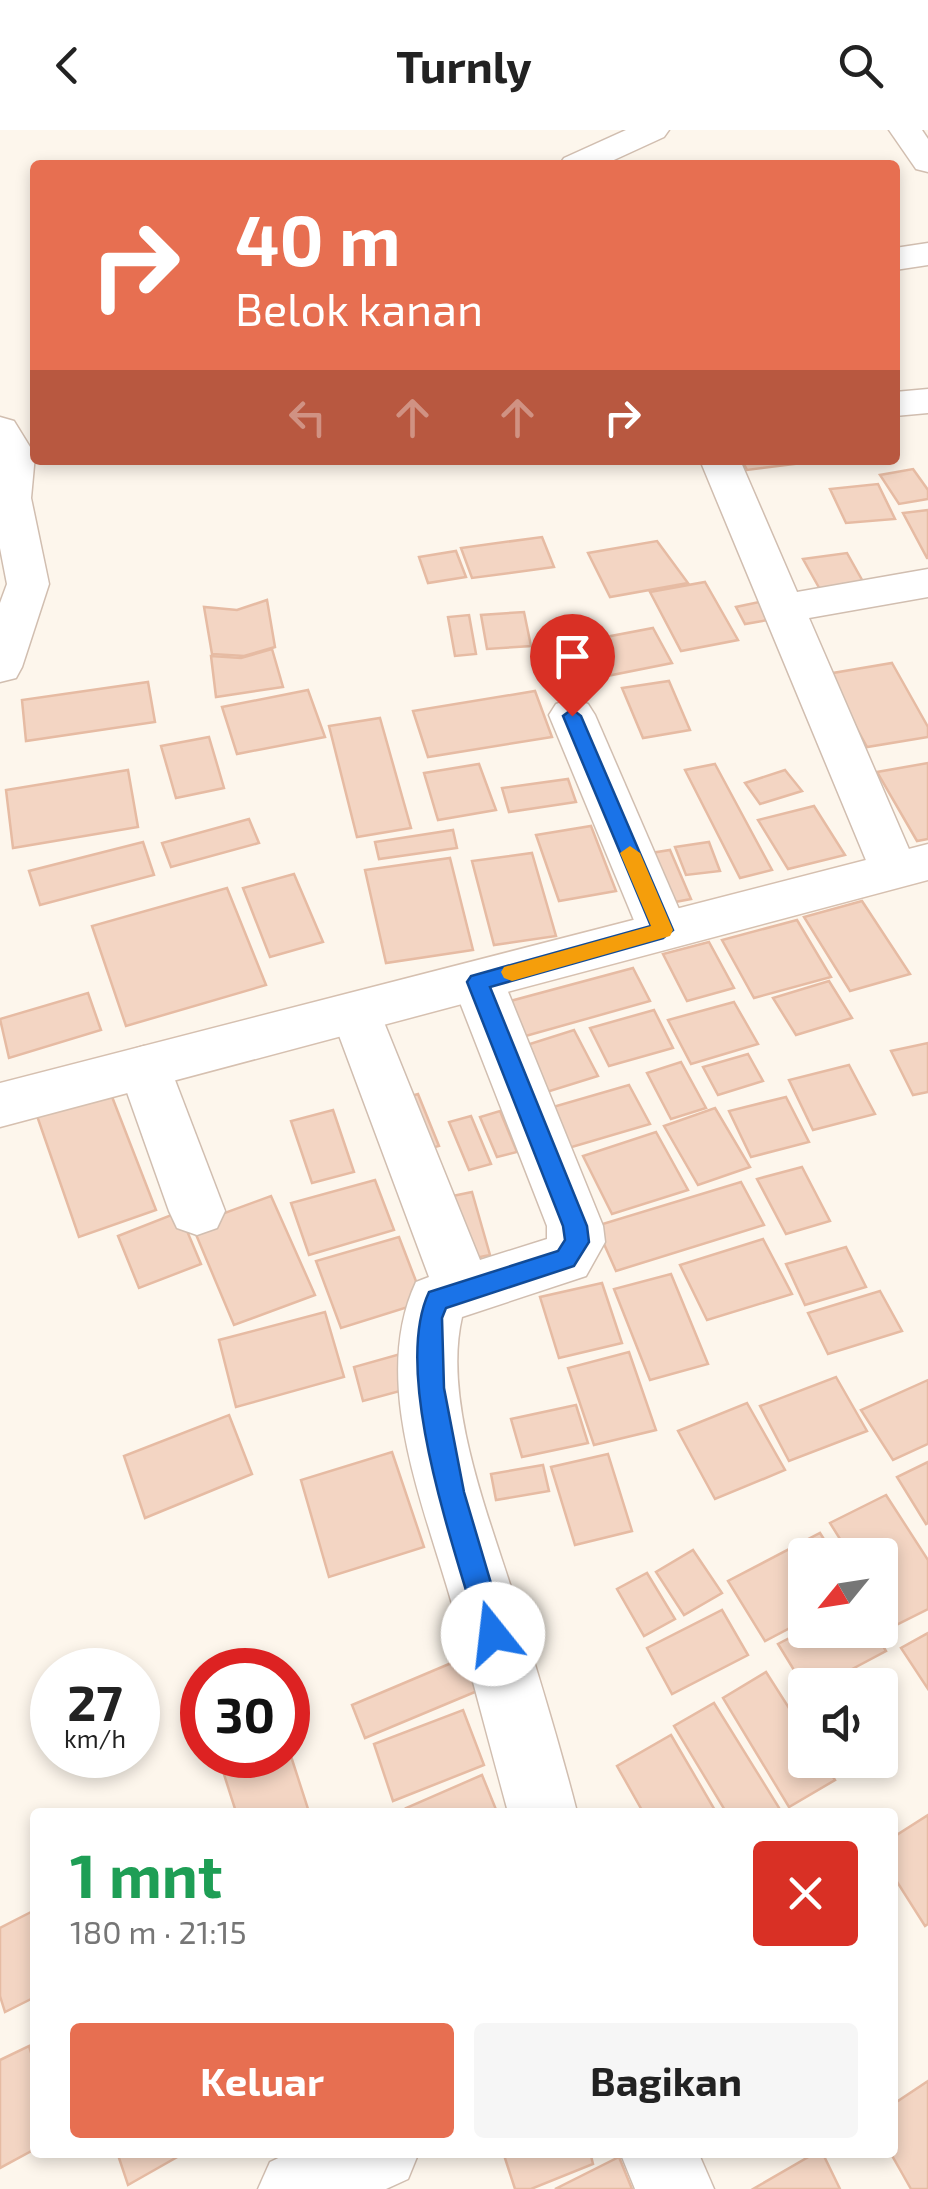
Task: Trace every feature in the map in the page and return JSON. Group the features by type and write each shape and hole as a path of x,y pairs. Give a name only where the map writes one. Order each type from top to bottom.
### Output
{"street":[{"path":"585,160 653,130"},
{"path":"905,130 928,162"},
{"path":"900,257 928,254"},
{"path":"900,403 928,400"},
{"path":"0,667 14,587 11,498 17,444"},
{"path":"0,1105 911,866 785,608 722,465"},
{"path":"785,608 928,583"},
{"path":"572,716 663,930"},
{"path":"478,982 575,1226 577,1242 566,1258 437,1300 430,1318 431,1388 451,1492 542,1808"},
{"path":"357,1014 463,1290"},
{"path":"144,1067 197,1211"},
{"path":"297,2189 367,2158"},
{"path":"661,2158 676,2189"}],"building":[{"path":"744,465 786,465 747,470"},
{"path":"913,469 928,490 928,499 899,504 880,475"},
{"path":"878,484 895,519 846,523 830,489"},
{"path":"928,510 928,558 927,558 903,513"},
{"path":"542,537 554,567 472,578 461,548"},
{"path":"657,541 688,583 610,597 588,553"},
{"path":"456,551 466,577 428,583 419,557"},
{"path":"847,553 866,587 822,593 803,559"},
{"path":"705,582 738,640 681,651 650,592"},
{"path":"267,600 275,647 244,656 212,654 204,607 237,610"},
{"path":"769,600 779,618 745,624 736,607"},
{"path":"524,612 531,646 487,649 481,615"},
{"path":"469,615 476,654 455,656 448,617"},
{"path":"653,628 672,663 607,676 590,640"},
{"path":"272,649 283,687 216,697 211,656 241,658"},
{"path":"892,663 928,727 928,737 867,747 827,674"},
{"path":"669,681 690,730 643,738 622,688"},
{"path":"148,682 155,722 26,741 22,700"},
{"path":"308,690 325,737 237,754 222,707"},
{"path":"535,691 552,737 428,757 413,711"},
{"path":"380,718 411,828 357,837 329,726"},
{"path":"209,737 224,788 176,798 161,746"},
{"path":"928,763 928,839 917,841 877,772"},
{"path":"479,764 496,810 438,820 424,773"},
{"path":"715,764 772,870 740,878 685,770"},
{"path":"128,770 138,827 13,848 6,790"},
{"path":"785,770 802,791 760,804 745,783"},
{"path":"568,779 576,802 509,812 502,788"},
{"path":"814,806 845,855 788,869 758,820"},
{"path":"249,819 259,843 171,867 162,843"},
{"path":"591,826 616,891 559,901 536,835"},
{"path":"453,830 457,848 379,859 375,842"},
{"path":"143,842 154,875 40,905 29,871"},
{"path":"709,842 720,871 686,875 675,847"},
{"path":"670,850 691,899 659,905 638,855"},
{"path":"532,853 556,936 494,945 472,861"},
{"path":"450,858 473,950 386,963 365,870"},
{"path":"294,874 323,942 270,957 243,888"},
{"path":"227,888 266,985 126,1026 92,926"},
{"path":"862,901 910,974 850,991 804,917"},
{"path":"797,920 831,977 754,998 722,940"},
{"path":"709,942 734,988 687,1001 663,954"},
{"path":"633,968 650,1001 515,1039 499,1004"},
{"path":"829,981 852,1018 796,1035 773,998"},
{"path":"88,993 101,1030 9,1058 0,1019"},
{"path":"734,1002 758,1044 691,1064 668,1020"},
{"path":"654,1010 673,1048 609,1066 590,1028"},
{"path":"574,1030 598,1076 537,1095 514,1049"},
{"path":"928,1043 928,1092 913,1095 891,1051"},
{"path":"748,1054 763,1081 718,1095 703,1067"},
{"path":"681,1062 706,1108 671,1119 647,1073"},
{"path":"849,1065 875,1114 813,1130 789,1080"},
{"path":"629,1085 650,1124 565,1149 546,1109"},
{"path":"109,1089 156,1210 79,1237 36,1113"},
{"path":"418,1094 439,1146 420,1151 400,1099"},
{"path":"786,1097 809,1142 751,1157 729,1111"},
{"path":"715,1108 750,1167 698,1185 664,1126"},
{"path":"333,1110 354,1172 312,1183 291,1121"},
{"path":"500,1111 517,1152 497,1157 480,1117"},
{"path":"471,1116 491,1164 469,1170 449,1122"},
{"path":"656,1132 688,1190 612,1214 583,1156"},
{"path":"802,1167 830,1221 786,1234 757,1179"},
{"path":"375,1180 394,1230 309,1255 291,1203"},
{"path":"741,1182 764,1225 616,1271 596,1226"},
{"path":"472,1192 490,1255 460,1261 443,1198"},
{"path":"271,1196 315,1295 234,1325 192,1225"},
{"path":"179,1212 201,1264 139,1288 118,1236"},
{"path":"399,1237 424,1302 341,1328 316,1261"},
{"path":"763,1239 792,1294 707,1320 680,1265"},
{"path":"846,1247 866,1287 805,1305 786,1264"},
{"path":"671,1274 708,1364 650,1380 614,1289"},
{"path":"602,1283 622,1343 559,1358 540,1297"},
{"path":"880,1291 902,1331 828,1354 808,1313"},
{"path":"325,1312 344,1377 236,1407 219,1340"},
{"path":"629,1352 656,1430 594,1445 568,1368"},
{"path":"404,1353 415,1387 363,1401 354,1367"},
{"path":"836,1377 867,1431 789,1461 760,1406"},
{"path":"928,1380 928,1444 893,1460 861,1410"},
{"path":"747,1403 785,1470 715,1499 678,1431"},
{"path":"576,1405 588,1443 522,1457 511,1419"},
{"path":"229,1415 252,1474 145,1518 124,1456"},
{"path":"392,1452 424,1547 329,1577 301,1480"},
{"path":"608,1454 632,1531 575,1545 551,1467"},
{"path":"928,1462 928,1523 926,1524 897,1477"},
{"path":"543,1465 549,1491 496,1500 491,1474"},
{"path":"886,1495 928,1560 928,1609 898,1624 898,1538 839,1538 830,1523"},
{"path":"693,1550 722,1593 684,1615 656,1572"},
{"path":"788,1550 788,1629 765,1641 728,1581"},
{"path":"647,1573 675,1619 644,1636 617,1589"},
{"path":"722,1610 748,1655 672,1694 647,1648"},
{"path":"928,1633 928,1689 901,1648"},
{"path":"788,1639 788,1648 886,1651 854,1668 793,1668 778,1644"},
{"path":"468,1656 482,1689 365,1738 352,1705"},
{"path":"766,1672 788,1706 788,1778 835,1780 789,1807 723,1698"},
{"path":"714,1703 779,1808 724,1808 674,1726"},
{"path":"463,1710 484,1765 393,1801 374,1744"},
{"path":"671,1735 714,1808 641,1808 617,1766"},
{"path":"482,1775 495,1808 406,1808"},
{"path":"225,1778 298,1778 308,1808 235,1808"},
{"path":"928,1815 925,1926 898,1883 898,1834"},
{"path":"30,1913 30,2000 5,2012 0,1996 0,1928"},
{"path":"29,2046 30,2152 0,2168 0,2060"},
{"path":"928,2081 928,2189 911,2189 893,2158 898,2158 898,2101"},
{"path":"119,2158 175,2158 128,2185"},
{"path":"505,2158 592,2158 593,2164 531,2189 515,2189"},
{"path":"619,2158 632,2189 555,2189"},
{"path":"807,2158 825,2158 840,2189 753,2189"}],"slow traffic":[{"path":"512,972 663,930 630,853"}],"route":[{"path":"493,1634 451,1492 431,1388 430,1318 437,1300 566,1258 577,1242 575,1226 478,982 663,930 572,716"}]}
